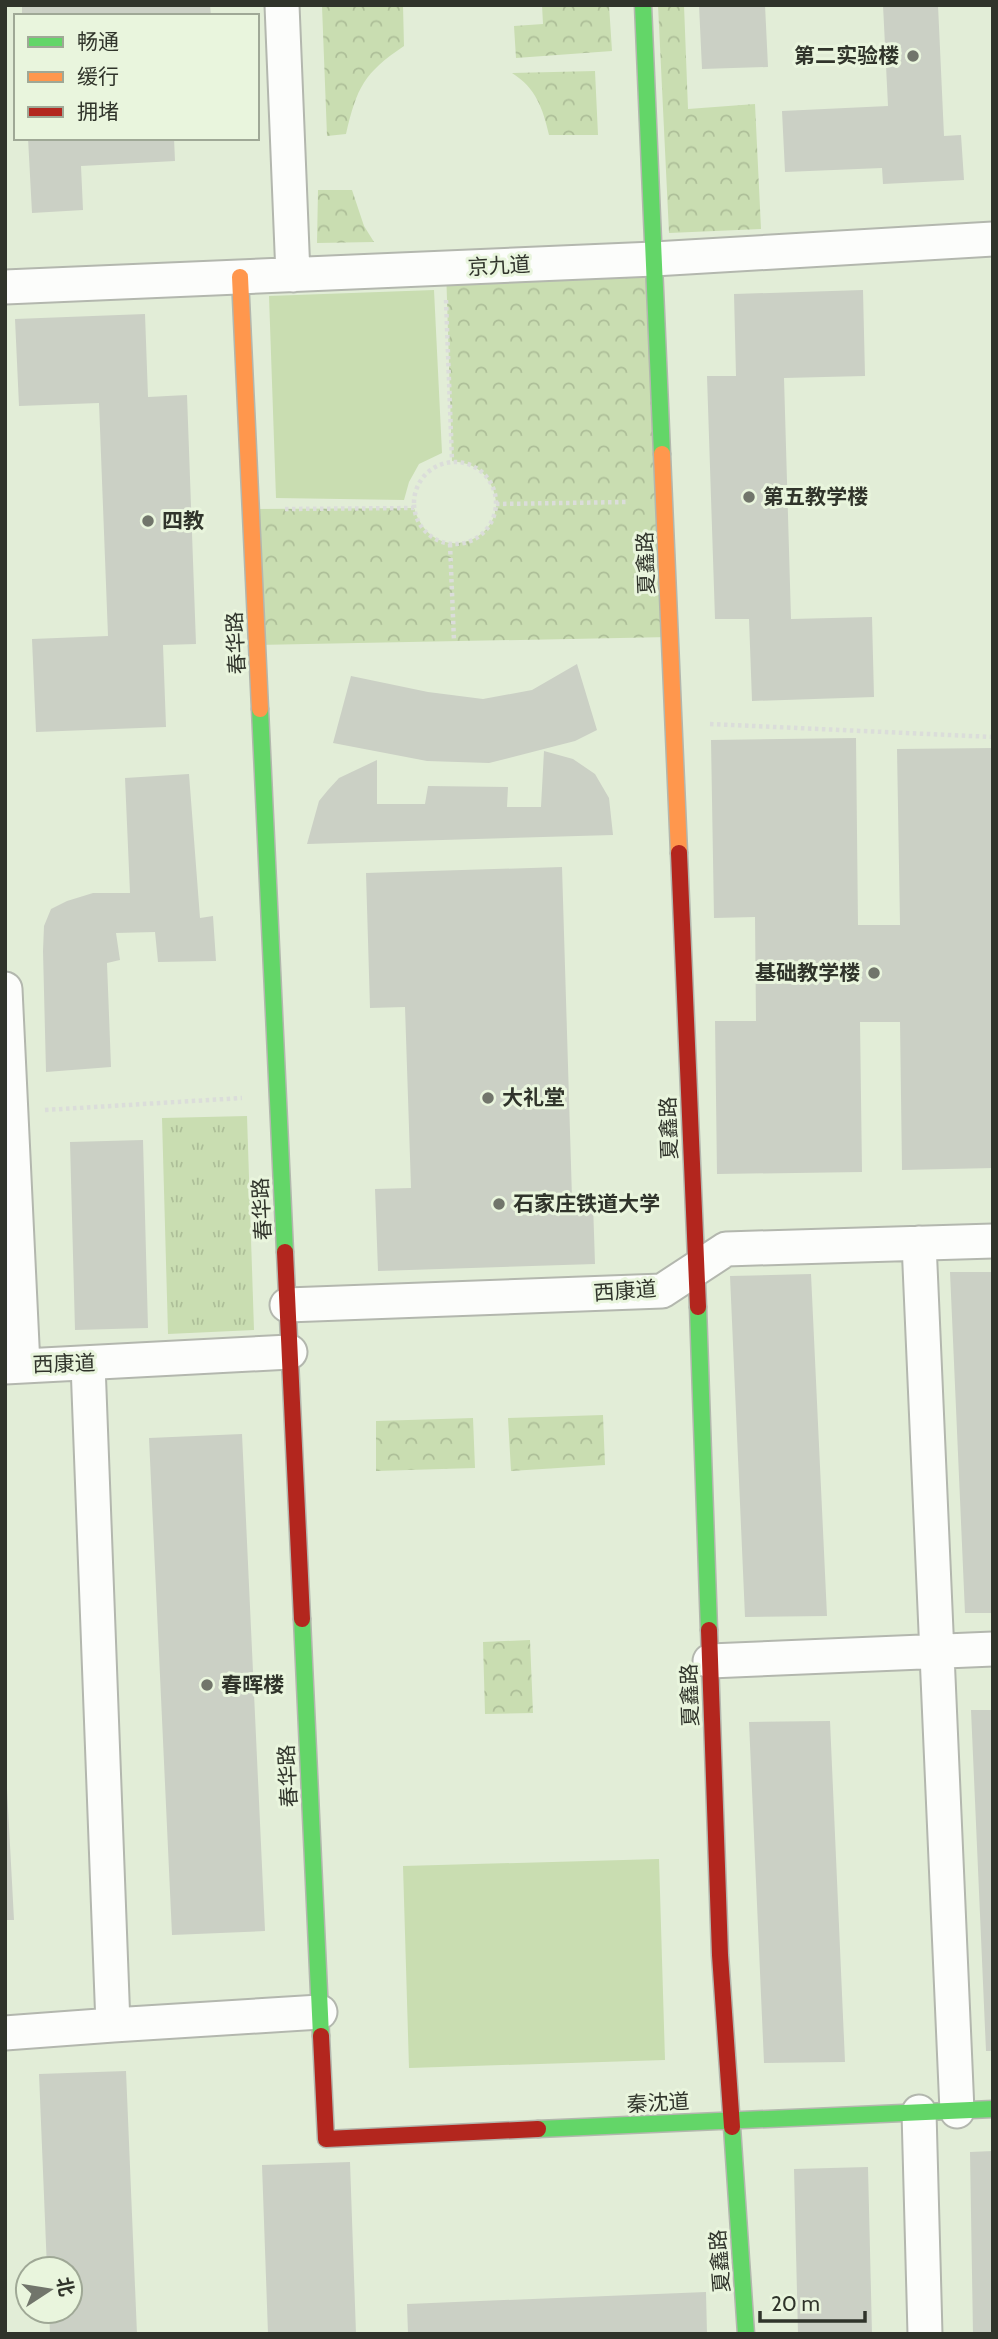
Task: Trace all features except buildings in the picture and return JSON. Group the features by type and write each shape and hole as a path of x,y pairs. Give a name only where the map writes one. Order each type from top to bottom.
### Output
{"street":[{"path":"282,5 293,275"},
{"name":"夏鑫路","path":"643,5 696,1269 720,1955 746,2334"},
{"name":"京九道","path":"5,287 654,259 993,239"},
{"name":"春华路","path":"240,277 326,2139"},
{"path":"5,989 11,1112 14,1366"},
{"name":"西康道","path":"287,1305 662,1291 726,1249 993,1241"},
{"path":"919,1243 957,2111"},
{"name":"西康道","path":"14,1366 290,1352"},
{"path":"88,1364 113,2025"},
{"path":"710,1661 993,1648"},
{"path":"5,2033 320,2012"},
{"name":"秦沈道","path":"326,2139 993,2109"},
{"path":"919,2112 925,2334"}],"path":[{"path":"446,268 452,461"},
{"path":"452,461 478,468 488,478 494,490 496,504 486,529 476,538 450,544 436,540 426,532 418,521 414,495 427,472 439,464 452,461"},
{"path":"496,504 664,502"},
{"path":"251,509 414,508"},
{"path":"450,544 454,641"},
{"path":"672,722 993,737"},
{"path":"11,1112 278,1095"}],"shaded area":[{"name":"石家庄铁道大学","path":"5,5 993,5 993,2334 5,2334"}],"green space":[{"path":"403,5 404,46 364,82 354,104 346,134 327,136 322,6"},
{"path":"542,5 609,5 612,51 516,58 514,26 543,24"},
{"path":"658,5 684,5 688,109 755,104 761,229 669,233"},
{"path":"595,71 598,135 549,135 533,92 512,73"},
{"path":"318,190 352,190 364,226 374,242 317,243"},
{"path":"654,259 670,637 257,645 251,509 414,508 424,528 438,539 454,543 470,540 483,532 493,519 496,503 488,479 475,467 452,461 446,268"},
{"path":"434,290 442,453 419,464 409,482 404,500 276,498 269,296"},
{"path":"247,1116 254,1330 168,1334 162,1118"},
{"path":"603,1415 605,1465 511,1471 508,1418"},
{"path":"473,1418 475,1468 376,1471 376,1421"},
{"path":"530,1640 533,1713 485,1714 483,1642"},
{"path":"659,1859 665,2060 409,2068 403,1866"}],"traffic: fast":[{"path":"643,5 662,454"},
{"path":"260,709 285,1252"},
{"path":"698,1307 709,1630"},
{"path":"302,1619 321,2036"},
{"path":"538,2129 993,2109"},
{"path":"732,2127 746,2334"}],"traffic: slow":[{"path":"240,277 260,709"},
{"path":"662,454 679,853"}],"traffic: jam":[{"path":"679,853 698,1307"},
{"path":"285,1252 302,1619"},
{"path":"709,1630 720,1955 732,2127"},
{"path":"321,2036 326,2139 538,2129"}],"place":[{"name":"第二实验楼","path":"913,56"},
{"name":"第五教学楼","path":"749,497"},
{"name":"四教","path":"148,521"},
{"name":"基础教学楼","path":"874,973"},
{"name":"大礼堂","path":"488,1098"},
{"name":"石家庄铁道大学","path":"499,1204"},
{"name":"春晖楼","path":"207,1685"}]}
